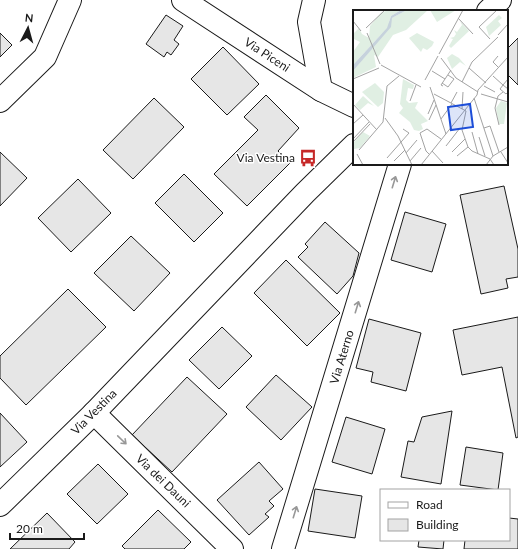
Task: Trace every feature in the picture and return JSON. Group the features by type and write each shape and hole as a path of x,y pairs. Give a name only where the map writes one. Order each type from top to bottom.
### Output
{"street":[{"path":"0,101 46,57 70,0"},
{"name":"Via Piceni","path":"183,0 321,90 353,106"},
{"path":"314,0 309,22 321,90"},
{"path":"489,10 500,0"},
{"name":"Via Vestina","path":"0,505 94,413 353,146"},
{"name":"Via Aterno","path":"283,549 400,165"},
{"name":"Via dei Dauni","path":"94,413 223,546"}],"building":[{"path":"166,15 183,26 174,40 179,44 171,55 167,52 164,57 146,44"},
{"path":"0,33 12,45 0,57"},
{"path":"518,38 518,85 508,75 508,48"},
{"path":"223,47 259,84 227,115 191,79"},
{"path":"266,95 299,128 278,151 290,163 247,206 214,174 258,130 244,117"},
{"path":"154,98 184,127 133,179 103,150"},
{"path":"0,152 27,178 0,206"},
{"path":"184,174 223,213 194,242 155,203"},
{"path":"78,179 111,213 71,252 38,218"},
{"path":"504,186 518,249 518,277 506,279 508,288 481,294 460,195"},
{"path":"405,212 446,224 432,272 391,260"},
{"path":"325,222 359,253 353,276 337,294 298,257 308,247 305,244"},
{"path":"131,236 170,273 134,311 94,273"},
{"path":"286,260 340,313 307,346 254,293"},
{"path":"68,289 106,327 26,405 0,378 0,356"},
{"path":"518,317 518,437 516,438 502,367 462,375 453,330"},
{"path":"369,319 421,333 406,391 371,382 373,372 356,368"},
{"path":"222,327 252,356 219,389 189,360"},
{"path":"276,375 312,407 281,440 246,407"},
{"path":"187,377 227,414 172,472 132,435"},
{"path":"452,411 441,484 401,477 408,441 414,442 422,417"},
{"path":"0,413 27,442 0,467"},
{"path":"346,417 385,429 372,474 332,462"},
{"path":"466,447 503,453 498,489 460,485"},
{"path":"259,462 283,489 269,501 274,506 265,514 269,517 249,535 217,500"},
{"path":"98,464 128,494 97,524 67,494"},
{"path":"315,489 362,496 355,538 308,531"},
{"path":"158,510 191,542 184,549 125,549 122,546"},
{"path":"47,513 75,542 69,549 10,549"},
{"path":"510,518 518,519 518,549 464,549 465,541 510,541"},
{"path":"419,541 444,541 443,549 418,547"}],"place":[{"name":"Via Vestina","path":"308,158"}]}
